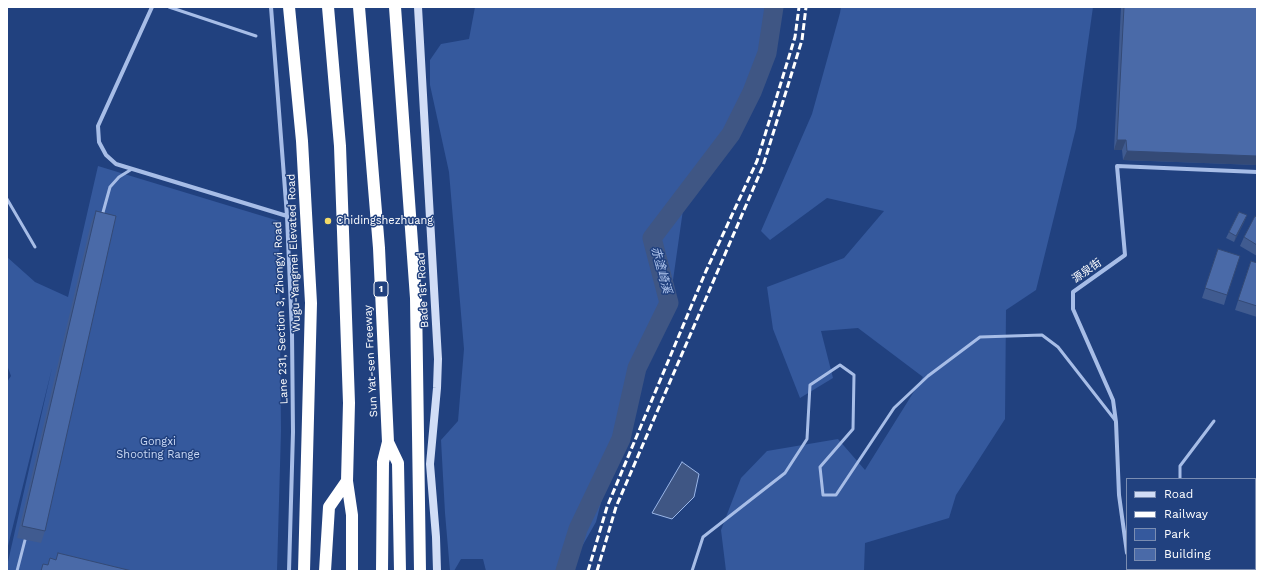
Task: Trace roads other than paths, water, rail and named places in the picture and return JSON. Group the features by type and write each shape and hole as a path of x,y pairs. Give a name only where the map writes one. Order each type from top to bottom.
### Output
{"highway":[{"name":"Wugu-Yangmei Elevated Road","path":"289,7 302,141 311,303 304,571"},
{"name":"Sun Yat-sen Freeway","path":"328,7 340,146 350,403 347,481 352,515 352,571"},
{"name":"Sun Yat-sen Freeway","path":"358,7 379,248 388,442 383,462 382,571"},
{"path":"395,7 416,298 420,571"},
{"path":"388,442 398,464 400,571"},
{"path":"325,571 329,507 347,481"}],"street":[{"name":"Lane 231, Section 3, Zhongyi Road","path":"152,7 98,126 100,142 106,155 116,164 288,216 292,333 293,432 289,571"},
{"path":"271,7 288,216"},
{"name":"Bade 1st Road","path":"418,7 438,359 437,388 430,449 437,571"},
{"name":"源泉街","path":"1126,546 1119,495 1116,422 1113,400 1073,309 1073,292 1125,255 1117,166 1257,172"}],"lane":[{"path":"169,7 256,36"},
{"path":"101,219 110,187 119,177 132,169"},
{"path":"7,199 35,247"},
{"path":"692,571 703,537 785,473 807,439 810,385 840,365 854,375 853,429 820,467 823,495 836,495 894,408 928,376 980,337 1042,335 1058,347 1116,422"},
{"path":"1180,478 1180,466 1214,421"},
{"path":"17,571 25,540"}],"waterway":[{"name":"赤塗崎溪","path":"565,571 578,529 621,439 637,368 669,303 652,238 731,134 752,92 767,53 774,7"}],"railway":[{"path":"588,571 607,507 706,271 757,161 795,37 799,7"},
{"path":"597,571 616,507 763,166 802,40 806,7"}],"place":[{"name":"Chidingshezhuang","path":"328,221"}],"park label":[{"name":"Gongxi Shooting Range","path":"158,448"}]}
